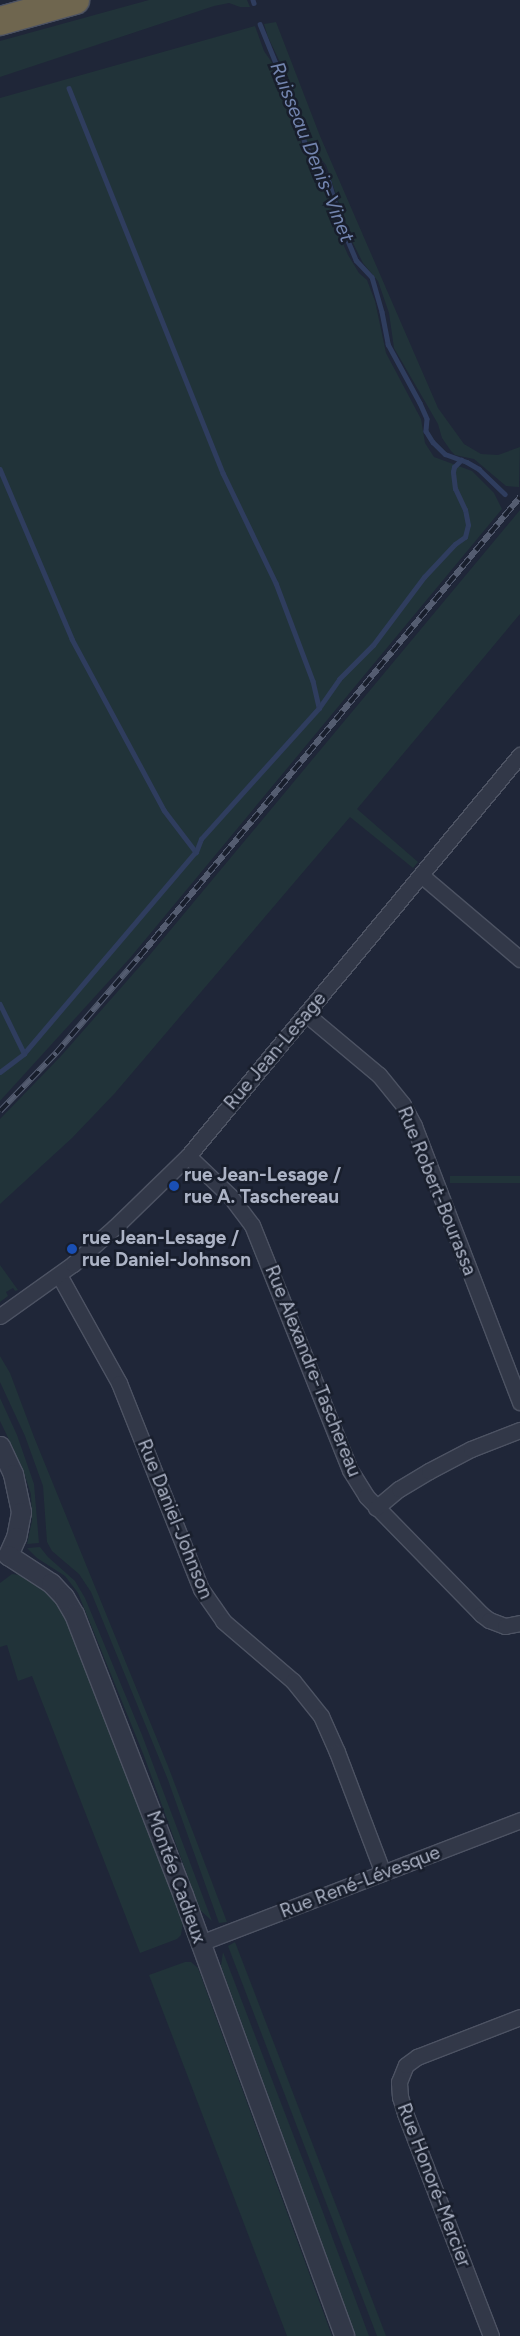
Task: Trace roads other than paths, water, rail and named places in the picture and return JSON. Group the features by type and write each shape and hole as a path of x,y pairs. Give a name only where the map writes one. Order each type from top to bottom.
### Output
{"highway":[{"path":"0,21 74,0"}],"street":[{"name":"Rue Jean-Lesage","path":"0,1316 59,1275 115,1227 188,1156 520,756"},
{"path":"421,876 520,959"},
{"name":"Rue Robert-Bourassa","path":"306,1014 379,1075 403,1105 414,1126 520,1402"},
{"name":"Rue Alexandre-Taschereau","path":"188,1156 230,1196 252,1224 350,1470 366,1496 481,1614 489,1620 505,1626 520,1623"},
{"name":"Rue Daniel-Johnson","path":"59,1275 90,1328 122,1390 201,1589 223,1621 293,1681 321,1716 383,1873"},
{"path":"376,1508 399,1489 429,1470 471,1449 520,1430"},
{"name":"Montée Cadieux","path":"0,1446 13,1474 22,1512 16,1537 4,1560 51,1583 64,1596 74,1614 137,1772 344,2336"},
{"name":"Rue René-Lévesque","path":"200,1943 520,1820"},
{"name":"Rue Honoré-Mercier","path":"491,2336 400,2097 399,2082 406,2065 417,2057 520,2017"}],"waterway":[{"name":"Ruisseau Denis-Vinet","path":"260,24 298,117 306,147 329,182 343,229 356,260 372,277 382,312 388,344 427,419 426,431 433,442 445,454 467,462 479,469 505,494"},
{"path":"69,88 223,473 276,583 313,681 319,708"},
{"path":"196,852 201,839 319,708 339,679 373,645 424,577 455,544 465,537 468,525 465,510 455,489 453,472 454,467 461,460"},
{"path":"0,469 72,639 164,810 196,852 24,1054 0,1005"},
{"path":"0,1072 24,1054"}],"railway":[{"path":"0,1111 56,1053 139,957 520,497"}],"place":[{"name":"rue Jean-Lesage / rue A. Taschereau","path":"174,1186"},
{"name":"rue Jean-Lesage / rue Daniel-Johnson","path":"72,1249"}]}
